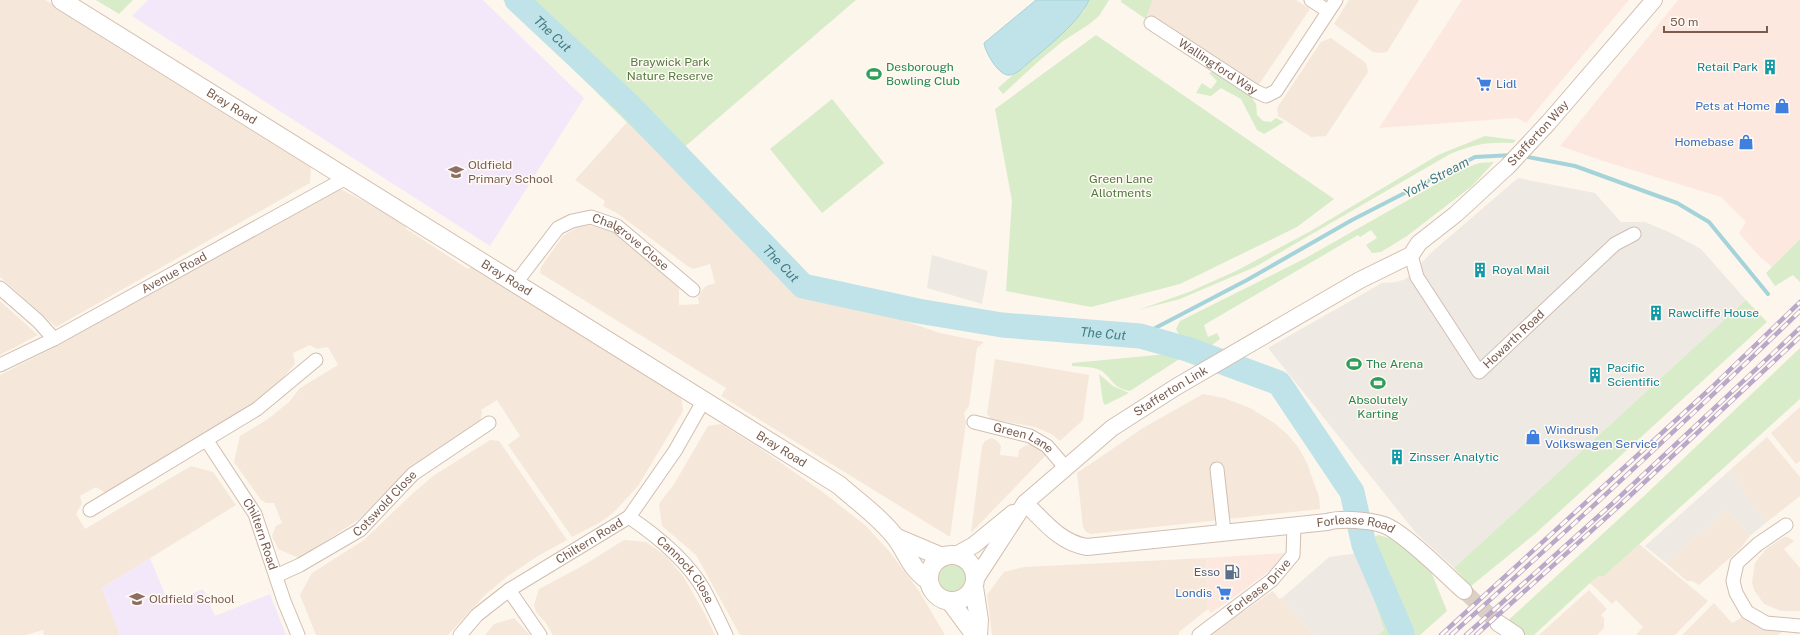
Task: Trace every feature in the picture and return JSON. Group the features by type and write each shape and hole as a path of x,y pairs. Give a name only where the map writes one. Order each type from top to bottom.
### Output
{"main road":[{"name":"Bray Road","path":"61,0 839,485 881,521 896,538 908,560 918,574 929,581"},
{"path":"896,538 968,562 973,570 979,620 976,635"},
{"path":"949,556 932,565 929,581 936,595 950,602 976,635"},
{"path":"950,602 964,599 970,595 974,583"}],"street":[{"path":"1311,0 1328,11"},
{"name":"Wallingford Way","path":"1151,23 1255,91 1266,96 1276,90 1336,0"},
{"name":"Stafferton Way","path":"1411,255 1419,243 1456,214 1508,166 1554,116 1654,0"},
{"name":"Avenue Road","path":"0,365 54,339 346,178"},
{"name":"Chalgrove Close","path":"515,284 558,228 572,221 591,217 618,226 693,290"},
{"name":"Howarth Road","path":"1411,255 1417,277 1479,372 1615,244 1634,234"},
{"name":"Stafferton Link","path":"974,583 1025,503 1112,428 1176,387 1360,280 1411,255"},
{"path":"0,288 38,321 54,339"},
{"path":"90,510 258,409 316,360"},
{"name":"Chiltern Road","path":"460,635 477,616 509,590 629,517 675,451 704,400"},
{"name":"Green Lane","path":"974,422 1030,436 1047,446 1065,467"},
{"name":"Cotswold Close","path":"276,576 300,565 360,530 413,474 489,423"},
{"name":"Chiltern Road","path":"207,441 255,514 298,635"},
{"path":"1217,469 1224,532"},
{"path":"949,556 974,545 1025,503"},
{"name":"Forlease Road","path":"1025,503 1064,539 1074,545 1087,547 1339,519 1384,525 1406,540 1464,591"},
{"name":"Cannock Close","path":"629,517 647,529 678,556 703,589 726,635"},
{"name":"Forlease Drive","path":"1199,635 1272,580 1293,555 1294,525"},
{"path":"1786,525 1758,544 1737,563 1733,581 1736,593 1747,612 1766,623 1800,626"},
{"path":"509,590 540,635"},
{"path":"1498,623 1516,635"}],"shaded area":[{"path":"0,0 45,0 87,24 273,141 275,145 311,165 310,183 56,327 0,277"},
{"name":"Oldfield Primary School","path":"148,0 483,0 584,98 490,246 132,16"},
{"path":"1150,0 1296,0 1310,9 1258,86 1144,13"},
{"path":"1349,0 1419,0 1387,52 1381,53 1373,52 1334,24"},
{"path":"1462,0 1629,0 1526,123 1517,118 1379,128"},
{"path":"1678,0 1800,0 1800,239 1772,267 1760,257 1739,233 1746,222 1721,197 1603,161 1560,146"},
{"path":"1331,38 1366,63 1368,72 1326,136 1311,137 1278,116 1277,108 1321,42"},
{"path":"629,120 794,286 803,272 842,293 902,320 940,333 984,342 977,348 969,406 964,413 966,423 950,537 721,396 726,388 540,273 541,267 563,236 578,227 593,225 607,228 675,281 679,289 679,305 699,304 698,298 702,290 706,286 715,283 710,264 693,269 686,265 617,213 603,206 605,201 575,180"},
{"path":"1518,178 1595,193 1621,222 1645,222 1671,233 1701,249 1746,300 1454,568 1416,533 1268,348 1382,283 1396,282 1406,279 1433,251"},
{"path":"337,187 409,225 405,228 468,269 474,265 681,396 683,411 638,486 614,512 601,522 572,537 508,445 520,436 497,400 481,410 482,413 480,422 421,461 402,477 358,520 299,558 278,549 272,536 276,526 282,523 274,503 266,503 261,500 234,462 240,436 268,419 289,402 300,388 338,365 328,347 317,349 310,345 293,353 295,364 271,391 254,405 109,493 96,487 80,496 82,503 76,514 85,529 191,466 213,472 236,505 102,588 120,635 44,635 43,630 26,635 0,635 0,375 51,349"},
{"path":"932,255 988,271 982,304 927,288"},
{"path":"0,301 38,335 0,355"},
{"path":"995,359 1089,375 1083,420 1060,441 1051,434 1035,427 991,419 987,414"},
{"path":"1203,394 1224,398 1250,408 1273,422 1287,434 1298,447 1307,463 1319,497 1320,509 1091,534 1086,532 1083,527 1077,473 1143,428"},
{"path":"1800,407 1800,461 1796,464 1771,433"},
{"path":"721,424 758,447 820,490 865,525 889,551 919,591 945,635 740,635 696,555 662,526 659,504 674,484 708,426"},
{"path":"1767,437 1800,477 1800,496 1767,522 1742,491 1745,489 1730,470"},
{"path":"991,438 996,440 1001,446 1000,455 1018,457 1019,450 1030,444 1047,454 971,533 982,446 985,441"},
{"path":"490,440 499,441 567,540 538,556 508,576 485,595 448,635 316,635 300,595 312,573 364,540 433,476"},
{"path":"1730,470 1745,489 1743,491 1767,522 1750,536 1727,510 1666,563 1645,546"},
{"path":"1727,510 1750,536 1740,549 1699,585 1692,581 1687,581 1666,563"},
{"path":"1784,537 1788,537 1794,541 1784,549 1800,568 1800,611 1781,611 1764,604 1754,590 1752,582 1755,563 1766,549"},
{"path":"624,540 646,542 666,556 683,576 705,614 715,635 553,635 546,623 536,612 534,605 539,589 584,565"},
{"path":"1639,544 1708,601 1675,635 1636,635 1643,627 1616,600 1612,604 1590,583 1599,576 1604,576"},
{"path":"1284,553 1277,565 1211,613 1208,609 1206,558"},
{"path":"1359,553 1384,630 1378,635 1314,635 1282,598 1329,557"},
{"name":"Oldfield School","path":"150,558 169,604 203,589 215,616 270,594 286,635 120,635 102,588"},
{"path":"1206,558 1208,609 1179,632 1179,635 992,635 987,595 1004,572 1024,567"},
{"path":"1589,590 1607,609 1601,615 1604,618 1604,628 1597,635 1539,635"},
{"path":"1273,591 1279,599 1282,598 1314,635 1209,635"},
{"path":"1714,603 1732,623 1746,615 1784,630 1778,635 1682,635"},
{"path":"514,618 530,635 485,635 494,624"}],"green space":[{"path":"96,0 133,0 119,14"},
{"name":"Braywick Park Nature Reserve","path":"503,0 856,0 667,162"},
{"path":"1089,0 1109,0 1099,16 1063,41 1003,94 998,88 1067,28 1084,11"},
{"path":"1121,0 1152,0 1146,19 1121,2"},
{"name":"Green Lane Allotments","path":"1096,35 1334,199 1297,227 1180,284 1091,307 1006,291 1012,201 995,109"},
{"path":"1215,71 1248,92 1256,104 1257,115 1263,121 1271,122 1276,118 1284,122 1264,134 1257,130 1241,99 1221,88 1211,96 1196,93 1202,83 1211,89 1217,81 1209,73"},
{"path":"832,99 884,163 822,213 770,149"},
{"path":"1485,136 1516,140 1513,143 1481,144 1450,154 1255,267 1180,299 1138,310 1189,292 1236,271 1309,232 1438,155"},
{"path":"1494,162 1472,186 1407,236 1381,252 1372,253 1366,245 1377,238 1371,230 1360,237 1358,235 1204,325 1208,337 1217,333 1220,339 1209,347 1182,340 1176,329 1180,321 1304,259 1463,169 1479,163"},
{"path":"1800,239 1800,282 1793,275 1775,286 1766,273"},
{"path":"1746,300 1767,322 1536,533 1471,586 1454,568"},
{"path":"1800,348 1800,399 1604,576 1599,576 1590,583 1534,635 1518,635 1502,626 1645,495"},
{"path":"1178,353 1184,356 1130,391 1124,390 1114,384 1107,375 1100,370 1072,366 1072,363"},
{"path":"1099,374 1113,386 1129,393 1105,405 1103,402"},
{"path":"1378,535 1389,538 1428,564 1447,611 1420,635 1378,635 1384,630 1359,553 1370,539"},
{"path":"953,564 963,568 967,578 963,588 953,592 943,588 939,578 943,568"}],"water":[{"path":"1036,0 1089,0 1076,19 1058,38 1019,71 1011,75 1006,75 993,63 984,43"}],"waterway":[{"name":"The Cut","path":"517,0 628,104 803,286 918,311 1002,325 1140,336 1187,349 1279,383 1352,492 1364,545 1402,633"},
{"name":"York Stream","path":"1140,336 1247,280 1352,220 1475,157 1513,155"},
{"name":"York Stream","path":"1523,156 1575,166 1677,203 1709,222 1768,294"}],"tunnel":[{"path":"1464,591 1498,623"}],"railway":[{"path":"1441,635 1711,388 1800,302"},
{"path":"1451,635 1627,475 1800,311"},
{"path":"1466,635 1613,503 1800,328"},
{"path":"1476,635 1619,506 1800,337"}],"place":[{"name":"Retail Park","path":"1770,67"},
{"name":"Desborough Bowling Club","path":"874,74"},
{"name":"Lidl","path":"1484,84"},
{"name":"Pets at Home","path":"1782,106"},
{"name":"Homebase","path":"1746,142"},
{"name":"Oldfield Primary School","path":"456,172"},
{"name":"Royal Mail","path":"1480,270"},
{"name":"Rawcliffe House","path":"1656,313"},
{"name":"The Arena","path":"1354,364"},
{"name":"Pacific Scientific","path":"1595,375"},
{"name":"Absolutely Karting","path":"1378,383"},
{"name":"Windrush Volkswagen Service","path":"1533,437"},
{"name":"Zinsser Analytic","path":"1397,457"},
{"name":"Esso","path":"1232,572"},
{"name":"Londis","path":"1224,593"},
{"name":"Oldfield School","path":"137,599"}]}
